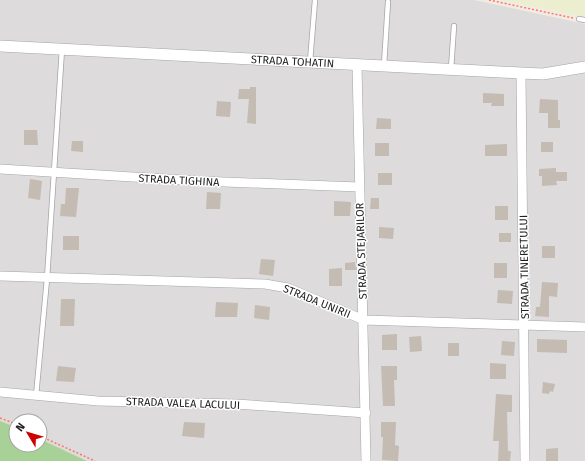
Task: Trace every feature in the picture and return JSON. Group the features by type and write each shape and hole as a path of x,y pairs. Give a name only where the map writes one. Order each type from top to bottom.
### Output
{"street":[{"name":"STRADA TOHATIN","path":"0,46 357,66 521,73 555,72 585,67"},
{"name":"STRADA STEJARILOR","path":"357,66 359,188 364,320 366,461"},
{"name":"STRADA TINERETULUI","path":"521,73 525,324 525,461"},
{"name":"STRADA TIGHINA","path":"0,169 198,181 359,188"},
{"name":"STRADA UNIRII","path":"0,276 47,279 265,284 288,288 364,320 585,327"},
{"name":"STRADA VALEA LACULUI","path":"0,392 98,401 236,404 366,413"}],"lane":[{"path":"310,63 315,0"},
{"path":"384,67 388,2"},
{"path":"579,19 585,20"},
{"path":"451,70 454,26"},
{"path":"36,396 47,279 62,49"}],"path":[{"path":"489,0 579,19"},
{"path":"48,440 95,461"}],"shaded area":[{"path":"0,0 474,0 585,24 585,461 87,461 48,443 48,413 8,413 8,424 0,421"}],"green space":[{"path":"503,0 585,0 585,16 579,16"},
{"path":"0,421 8,424 8,453 48,453 48,443 87,461 0,461"}],"building":[{"path":"250,87 256,87 256,124 247,123 249,99 238,99 239,89 250,89"},
{"path":"483,93 504,94 504,106 491,106 492,103 483,103"},
{"path":"540,99 558,100 558,120 560,120 560,128 548,128 548,113 539,113"},
{"path":"217,101 231,102 230,117 216,116"},
{"path":"377,118 391,119 391,129 376,129"},
{"path":"24,130 37,130 38,145 24,145"},
{"path":"72,141 83,141 83,152 71,151"},
{"path":"541,142 553,142 553,152 541,152"},
{"path":"375,143 389,143 389,156 375,156"},
{"path":"507,144 507,156 485,156 485,145"},
{"path":"556,168 556,172 567,172 567,181 556,181 557,185 542,186 542,176 539,176 539,169"},
{"path":"378,173 392,173 392,185 378,185"},
{"path":"30,179 42,181 40,200 28,198"},
{"path":"66,188 79,188 76,217 60,216 61,204 65,204"},
{"path":"207,192 221,193 220,209 206,209"},
{"path":"371,198 379,198 379,209 370,209"},
{"path":"334,201 351,202 350,216 334,216"},
{"path":"495,206 508,206 508,220 495,220"},
{"path":"379,227 394,228 393,239 379,238"},
{"path":"499,233 511,233 511,242 499,242"},
{"path":"63,236 79,236 79,250 63,250"},
{"path":"542,246 555,246 555,258 542,258"},
{"path":"261,259 275,260 273,276 259,274"},
{"path":"355,262 356,270 345,270 345,263"},
{"path":"494,263 507,263 507,278 494,278"},
{"path":"342,268 342,286 329,286 329,269"},
{"path":"542,282 558,283 557,297 549,296 549,317 535,316 536,307 540,307"},
{"path":"498,290 513,291 512,304 497,303"},
{"path":"61,299 75,299 74,326 60,326"},
{"path":"216,302 238,303 237,317 215,317"},
{"path":"255,305 270,307 269,320 254,318"},
{"path":"397,334 397,350 382,350 382,335"},
{"path":"421,336 422,351 410,352 409,337"},
{"path":"537,339 567,340 567,353 537,352"},
{"path":"502,341 515,342 514,356 501,355"},
{"path":"448,343 459,343 459,356 448,356"},
{"path":"490,363 506,364 506,379 490,379"},
{"path":"58,366 76,368 74,382 56,381"},
{"path":"381,366 397,366 397,380 394,380 395,406 383,406"},
{"path":"543,382 555,384 553,392 550,391 549,394 542,393"},
{"path":"496,394 512,395 512,412 507,412 508,451 511,451 510,461 498,461 499,441 493,441"},
{"path":"184,422 205,423 204,438 182,436"},
{"path":"381,422 396,422 395,445 399,446 398,461 382,460 383,437 381,437"},
{"path":"558,448 558,461 546,461 546,449"}]}
